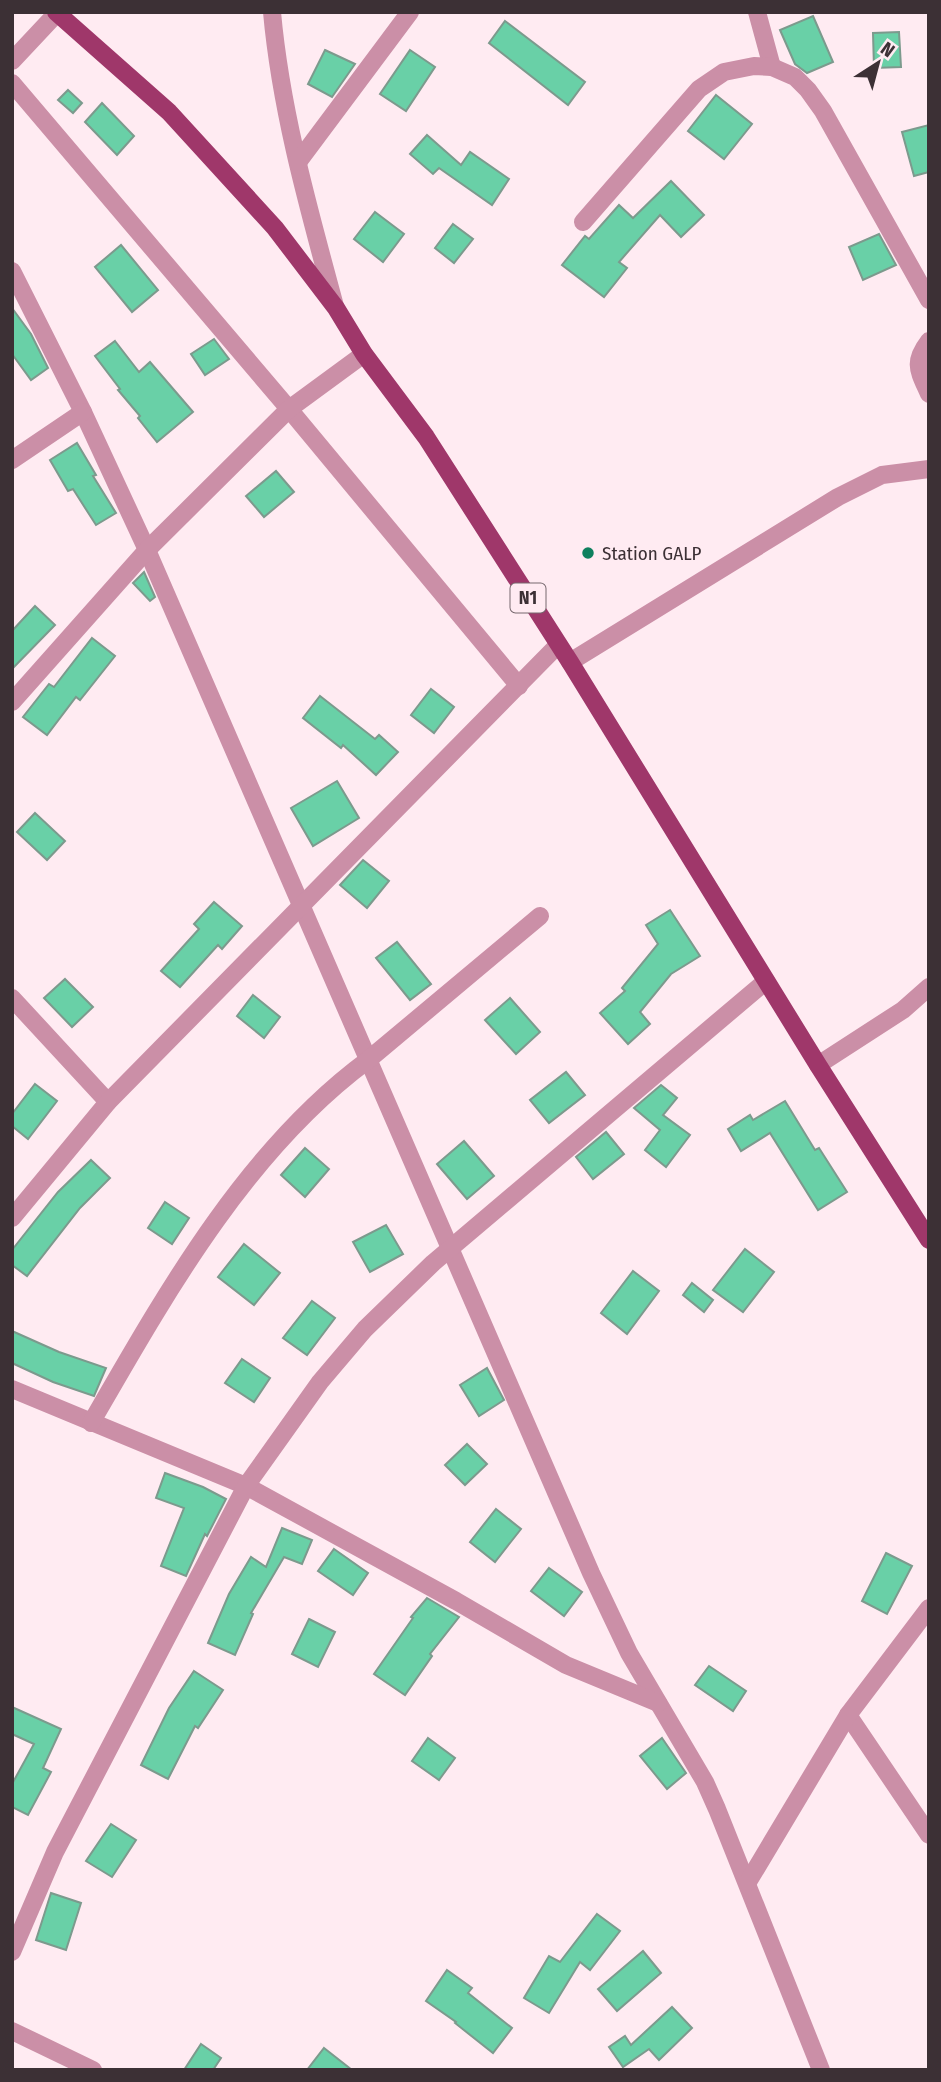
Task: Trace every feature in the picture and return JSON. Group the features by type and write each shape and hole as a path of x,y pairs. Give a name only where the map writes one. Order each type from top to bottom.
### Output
{"main road":[{"name":"N1","path":"57,13 169,112 275,228 336,308 364,354 426,437 570,662 929,1240"}],"street":[{"path":"272,12 276,62 298,163 336,308"},
{"path":"298,163 410,12"},
{"path":"757,12 772,67"},
{"path":"12,61 57,13"},
{"path":"583,222 699,89 724,72 754,66 772,67 795,77 823,111 929,300"},
{"path":"12,83 519,686"},
{"path":"12,271 83,412 147,550 591,1573 629,1653 705,1782 748,1882 821,2070"},
{"path":"929,341 918,357 918,366 929,394"},
{"path":"12,702 147,550 289,410 364,354"},
{"path":"12,460 83,412"},
{"path":"570,662 838,497 882,475 929,469"},
{"path":"12,1218 108,1102 558,645"},
{"path":"91,1423 159,1306 260,1163 306,1112 339,1081 368,1060 540,916"},
{"path":"12,1952 64,1835 246,1486 320,1382 410,1284 450,1248 766,981"},
{"path":"818,1065 893,1017 929,987"},
{"path":"12,998 108,1102"},
{"path":"12,1389 246,1486 456,1601 566,1665 658,1703"},
{"path":"748,1882 848,1715 929,1608"},
{"path":"848,1715 929,1835"},
{"path":"12,2031 93,2070"}],"building":[{"path":"813,16 833,62 807,73 795,64 780,30"},
{"path":"505,21 585,82 568,105 489,43"},
{"path":"899,32 901,67 874,68 873,33"},
{"path":"325,50 355,64 332,97 308,84"},
{"path":"410,50 435,67 406,111 380,94"},
{"path":"68,90 82,103 73,113 58,100"},
{"path":"716,95 752,124 724,159 688,131"},
{"path":"102,103 134,136 117,155 85,122"},
{"path":"929,125 929,172 914,176 902,132"},
{"path":"427,135 461,165 470,152 509,179 492,205 439,168 433,174 410,154"},
{"path":"671,181 704,215 681,237 660,215 619,262 627,268 604,297 562,265 585,236 589,239 619,205 633,218"},
{"path":"375,212 404,234 383,262 354,239"},
{"path":"453,224 473,239 454,263 435,248"},
{"path":"879,234 896,265 863,280 849,247"},
{"path":"121,245 158,290 132,312 95,267"},
{"path":"12,308 31,334 48,368 31,380 12,354"},
{"path":"214,339 229,359 205,375 191,354"},
{"path":"115,341 139,372 150,362 193,412 157,442 95,356"},
{"path":"77,443 116,513 96,525 73,489 68,491 50,460"},
{"path":"276,471 294,492 264,517 246,496"},
{"path":"144,572 155,597 150,601 133,583"},
{"path":"35,606 55,625 12,669 12,631"},
{"path":"92,638 115,656 80,700 76,697 47,735 23,717 49,684 54,687"},
{"path":"431,689 454,707 434,733 411,715"},
{"path":"320,696 375,739 379,735 398,752 376,775 343,745 341,748 303,718"},
{"path":"337,781 359,818 313,846 291,808"},
{"path":"35,813 65,841 47,860 17,832"},
{"path":"363,860 389,881 367,908 340,885"},
{"path":"214,902 242,926 222,949 218,945 180,987 161,971 199,929 194,924"},
{"path":"670,910 700,956 671,974 640,1012 650,1024 628,1044 600,1013 625,991 622,988 658,944 646,925"},
{"path":"397,942 431,984 410,1000 376,958"},
{"path":"65,979 93,1007 72,1027 44,998"},
{"path":"253,995 280,1017 264,1038 237,1016"},
{"path":"510,998 540,1032 516,1054 485,1020"},
{"path":"566,1072 585,1095 549,1123 530,1100"},
{"path":"35,1084 57,1101 28,1139 12,1126 12,1114"},
{"path":"661,1085 677,1098 663,1115 690,1135 666,1167 645,1150 660,1130 634,1108"},
{"path":"785,1101 815,1150 819,1148 847,1192 818,1210 770,1133 741,1151 728,1129 750,1115 753,1120"},
{"path":"606,1132 624,1154 593,1179 576,1157"},
{"path":"464,1141 494,1176 467,1199 437,1164"},
{"path":"305,1148 329,1169 305,1197 281,1175"},
{"path":"91,1160 110,1178 80,1208 27,1276 12,1265 12,1250 58,1192"},
{"path":"165,1202 189,1218 172,1244 148,1228"},
{"path":"386,1225 403,1254 370,1272 353,1242"},
{"path":"244,1244 280,1273 254,1305 218,1277"},
{"path":"745,1249 774,1272 743,1312 713,1290"},
{"path":"633,1271 659,1291 627,1334 601,1313"},
{"path":"692,1283 713,1300 704,1312 683,1295"},
{"path":"312,1301 335,1318 307,1355 283,1338"},
{"path":"12,1331 59,1352 106,1368 94,1396 53,1382 12,1363"},
{"path":"242,1359 270,1378 254,1402 225,1383"},
{"path":"487,1368 504,1400 479,1416 460,1385"},
{"path":"467,1444 487,1464 465,1485 445,1465"},
{"path":"165,1473 226,1499 207,1536 205,1534 186,1576 161,1566 184,1508 156,1498"},
{"path":"496,1509 521,1529 495,1562 470,1542"},
{"path":"282,1528 312,1540 302,1564 284,1557 251,1613 253,1614 235,1655 208,1643 229,1594 251,1557 266,1567"},
{"path":"334,1549 368,1573 353,1595 318,1571"},
{"path":"886,1553 912,1566 887,1614 862,1601"},
{"path":"549,1568 582,1592 564,1616 531,1591"},
{"path":"427,1598 459,1617 430,1654 432,1656 405,1695 374,1674 413,1618 411,1617"},
{"path":"309,1619 335,1632 318,1667 292,1654"},
{"path":"709,1666 746,1691 733,1711 695,1685"},
{"path":"194,1671 223,1690 198,1728 195,1726 168,1779 141,1765 169,1708"},
{"path":"12,1707 61,1729 43,1768 51,1772 28,1815 12,1807 12,1784 34,1744 12,1734"},
{"path":"428,1738 455,1758 439,1780 412,1761"},
{"path":"662,1738 686,1773 667,1789 640,1756"},
{"path":"111,1824 136,1840 112,1877 86,1861"},
{"path":"51,1893 81,1903 66,1950 36,1940"},
{"path":"597,1914 620,1931 590,1970 580,1962 549,2013 524,1998 549,1956 560,1962"},
{"path":"643,1951 661,1973 617,2011 598,1989"},
{"path":"447,1970 472,1988 468,1993 512,2028 493,2053 426,2001"},
{"path":"672,2007 692,2028 659,2060 649,2049 623,2067 609,2047 625,2036 631,2045"},
{"path":"201,2044 221,2058 213,2070 184,2070"},
{"path":"324,2048 352,2070 307,2070"}],"place":[{"name":"Station GALP","path":"588,553"}]}
